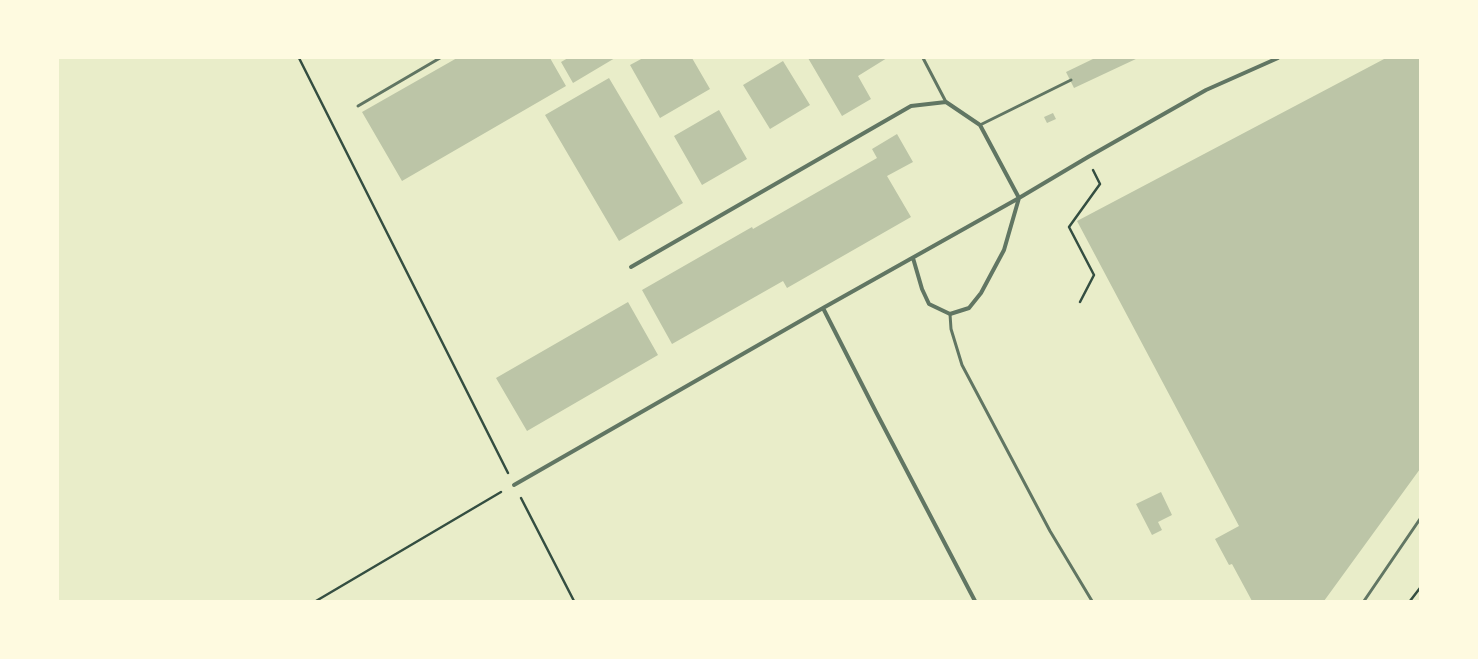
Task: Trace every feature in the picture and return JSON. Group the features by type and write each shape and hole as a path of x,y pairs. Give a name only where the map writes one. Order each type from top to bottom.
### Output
{"street":[{"path":"514,485 1206,90 1278,58"},
{"path":"631,267 911,106 946,102 980,125 1019,198 1004,250 981,293 969,308 950,314 929,304 922,289 913,258"},
{"path":"823,308 975,601"}],"lane":[{"path":"358,106 440,58"},
{"path":"923,58 946,102"},
{"path":"980,125 1070,80"},
{"path":"950,314 951,329 962,365 1050,531 1092,601"},
{"path":"1364,601 1420,519"}],"path":[{"path":"300,58 514,485 574,601"},
{"path":"1080,302 1094,275 1069,227 1100,184 1088,156"},
{"path":"316,601 514,485"},
{"path":"1410,601 1420,588"}],"building":[{"path":"457,58 550,58 566,86 402,181 362,112"},
{"path":"568,58 615,58 573,83 561,62"},
{"path":"643,58 692,58 710,89 660,118 630,65"},
{"path":"808,58 887,58 858,76 871,99 842,116"},
{"path":"1095,58 1138,58 1074,88 1066,72"},
{"path":"1386,58 1420,58 1420,469 1324,601 1252,601 1232,564 1229,565 1215,539 1239,526 1077,221"},
{"path":"783,61 810,105 770,129 743,85"},
{"path":"609,78 683,203 619,241 545,115"},
{"path":"719,110 747,159 702,185 674,136"},
{"path":"1053,113 1056,119 1047,123 1044,117"},
{"path":"897,134 913,162 887,176 911,217 787,288 783,281 672,344 642,290 877,158 872,149"},
{"path":"628,302 658,355 527,431 496,378"},
{"path":"1161,492 1172,515 1158,522 1162,530 1152,535 1136,504"}]}
